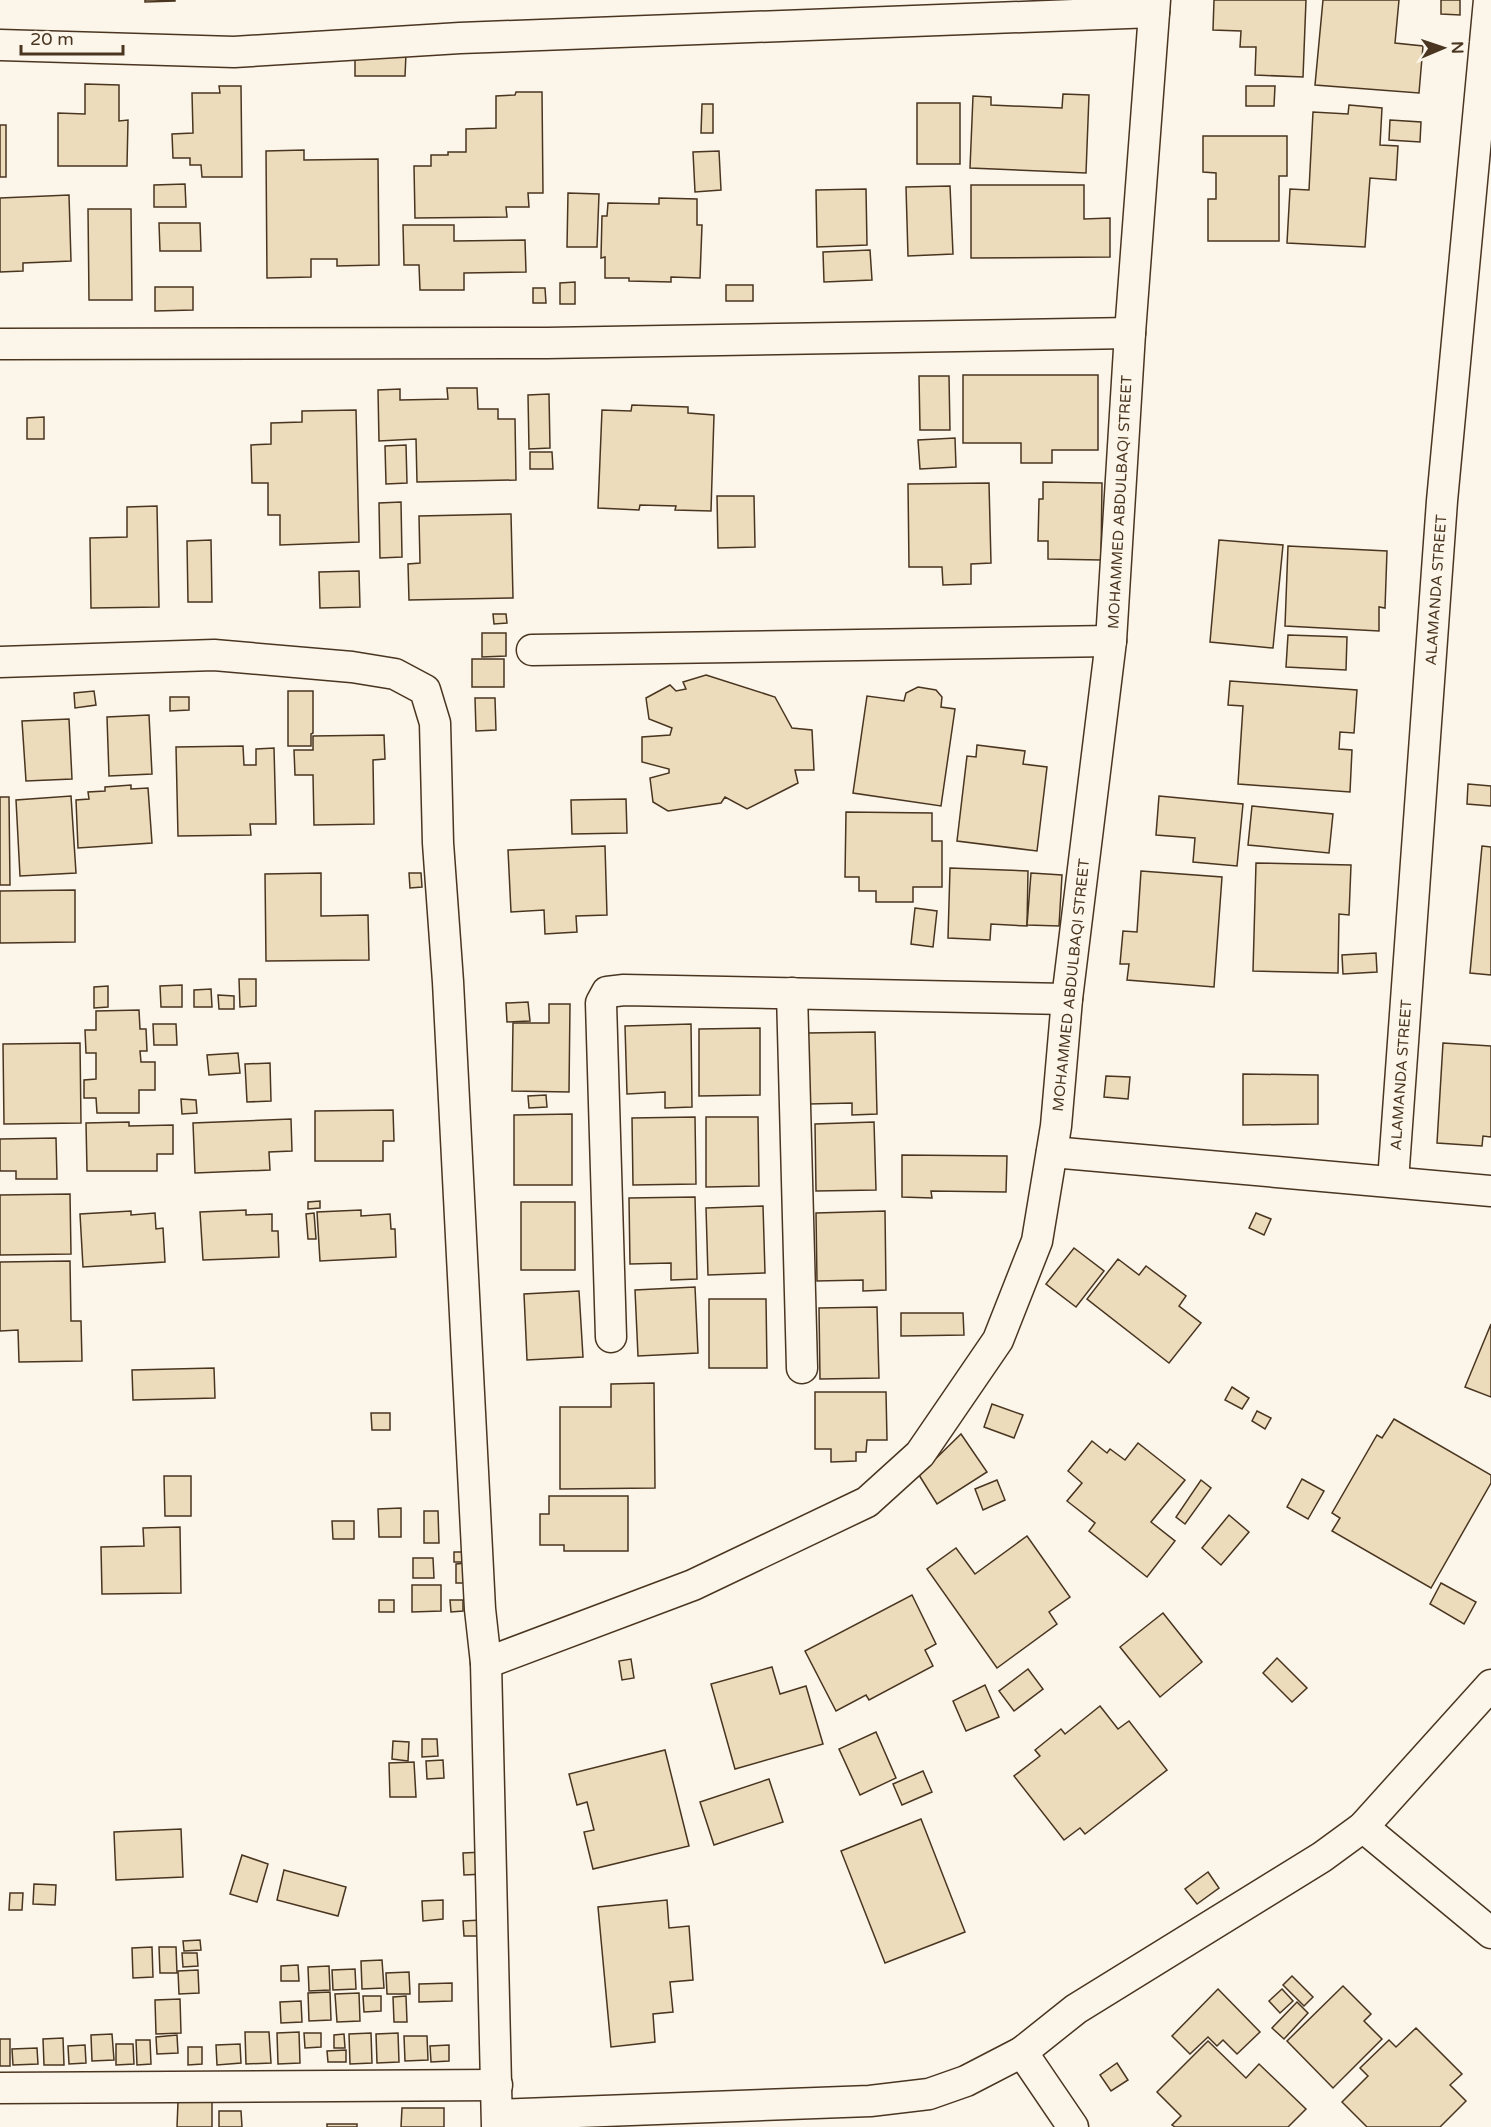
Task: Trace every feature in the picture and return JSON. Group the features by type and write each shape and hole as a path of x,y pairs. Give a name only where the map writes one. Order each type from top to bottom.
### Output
{"street":[{"name":"ALAMANDA STREET","path":"1393,1181 1442,501 1489,0"},
{"path":"0,45 234,52 460,38 1155,6"},
{"name":"MOHAMMED ABDULBAQI STREET","path":"486,1663 693,1585 867,1502 920,1454 998,1340 1037,1241 1056,1126 1067,999 1111,641 1130,333 1155,6"},
{"path":"0,344 535,344 1130,333"},
{"path":"532,650 1111,641"},
{"path":"0,662 214,655 352,667 395,674 425,690 435,723 438,843 448,982 480,1609 486,1663 497,2121 870,2114 966,2081 1022,2052 1076,2009 1322,1857 1363,1827 1491,1685"},
{"path":"611,1337 601,1003 607,992 624,990 1067,999"},
{"path":"792,993 802,1368"},
{"path":"1052,1152 1491,1191"},
{"path":"1363,1827 1491,1933"},
{"path":"1022,2052 1073,2127"},
{"path":"0,2088 496,2085"}],"building":[{"path":"145,0 175,0 175,1 145,2"},
{"path":"1214,0 1306,0 1303,77 1255,75 1256,47 1240,47 1241,31 1213,30"},
{"path":"1323,0 1399,0 1395,43 1423,46 1419,93 1315,85"},
{"path":"1441,0 1460,0 1460,15 1441,14"},
{"path":"406,54 405,76 355,76 355,55"},
{"path":"85,84 119,85 119,121 128,120 127,166 58,166 58,113 85,114"},
{"path":"219,86 241,86 242,177 202,177 201,165 190,165 190,158 173,158 172,134 193,133 192,93 220,93"},
{"path":"1246,86 1275,86 1274,106 1246,106"},
{"path":"516,92 542,92 543,193 528,193 529,207 506,207 507,217 415,218 414,166 431,166 431,155 466,152 466,129 496,128 496,96 515,95"},
{"path":"1063,94 1089,95 1086,173 970,168 973,96 991,97 991,105 1062,108"},
{"path":"917,103 960,103 960,164 917,164"},
{"path":"702,104 713,104 713,133 701,133"},
{"path":"1349,105 1382,108 1380,145 1398,146 1396,180 1370,178 1365,247 1287,243 1290,189 1309,190 1313,112 1348,114"},
{"path":"1390,120 1421,122 1420,142 1389,140"},
{"path":"0,125 6,125 6,177 0,177"},
{"path":"1203,136 1287,136 1287,176 1279,176 1279,241 1208,241 1208,199 1216,199 1216,173 1203,172"},
{"path":"304,150 304,160 378,159 379,265 337,266 337,259 311,259 311,277 267,278 266,151"},
{"path":"719,151 721,190 695,192 693,152"},
{"path":"185,184 186,207 154,207 154,185"},
{"path":"971,185 1084,185 1084,219 1110,218 1110,257 971,258"},
{"path":"950,186 953,254 908,256 906,187"},
{"path":"866,189 867,245 817,247 816,190"},
{"path":"568,193 599,194 597,247 567,247"},
{"path":"69,195 71,261 23,263 23,271 0,272 0,198"},
{"path":"659,198 697,199 697,225 702,225 700,278 671,277 671,282 605,278 605,257 601,258 602,216 607,216 608,203 659,204"},
{"path":"88,209 131,209 132,300 89,300"},
{"path":"159,223 200,223 201,251 160,251"},
{"path":"403,225 454,225 454,241 525,240 526,272 464,273 464,290 420,290 419,265 404,265"},
{"path":"870,250 872,280 824,282 823,252"},
{"path":"575,282 575,304 560,304 560,283"},
{"path":"726,285 753,285 753,301 726,301"},
{"path":"155,287 193,287 193,310 155,311"},
{"path":"533,288 545,288 546,303 533,303"},
{"path":"963,375 1098,375 1098,450 1052,450 1052,463 1021,463 1021,443 963,443"},
{"path":"919,376 949,376 950,430 920,430"},
{"path":"447,388 477,388 478,409 498,409 498,419 515,419 516,480 417,482 416,439 379,441 378,390 400,389 400,400 448,399"},
{"path":"549,394 550,448 529,449 528,395"},
{"path":"632,405 688,407 688,413 714,415 711,511 675,510 676,506 640,505 639,510 598,508 602,410 631,411"},
{"path":"356,410 359,542 280,545 280,515 268,515 268,483 252,483 251,445 271,444 271,423 302,422 302,411"},
{"path":"44,417 44,439 27,439 27,418"},
{"path":"955,438 956,467 920,469 918,440"},
{"path":"406,445 407,483 386,484 385,446"},
{"path":"530,452 552,452 553,469 530,469"},
{"path":"1043,482 1102,483 1101,560 1048,559 1048,541 1038,541 1039,499 1043,499"},
{"path":"989,483 991,563 971,564 971,584 943,585 942,567 909,567 908,484"},
{"path":"717,496 754,496 755,547 718,548"},
{"path":"401,502 402,557 380,558 379,503"},
{"path":"157,506 159,607 91,608 90,538 127,537 127,507"},
{"path":"511,514 513,598 409,600 408,564 420,563 419,516"},
{"path":"211,540 212,602 188,602 187,541"},
{"path":"1219,540 1283,545 1273,648 1210,642"},
{"path":"1288,546 1387,551 1385,608 1379,607 1379,631 1285,626"},
{"path":"359,571 360,607 320,608 319,572"},
{"path":"493,614 506,614 507,623 494,624"},
{"path":"482,633 506,633 506,656 482,657"},
{"path":"1288,635 1347,637 1346,670 1286,667"},
{"path":"472,659 504,659 504,687 472,687"},
{"path":"706,675 775,697 792,728 812,730 814,770 795,770 798,783 747,809 725,797 721,803 668,811 653,802 650,778 669,773 669,769 642,762 642,737 670,735 672,728 649,719 646,698 670,685 676,691 686,689 683,682"},
{"path":"1230,681 1357,690 1354,733 1340,732 1339,749 1352,750 1350,792 1238,784 1243,706 1228,705"},
{"path":"918,687 936,690 942,697 941,707 955,709 941,806 853,793 867,696 904,701 906,693"},
{"path":"94,691 96,705 75,708 74,693"},
{"path":"288,691 313,691 311,746 288,746"},
{"path":"170,697 189,697 189,710 170,711"},
{"path":"475,698 495,698 496,730 476,731"},
{"path":"149,715 152,774 109,776 107,717"},
{"path":"69,719 72,779 26,781 22,721"},
{"path":"384,735 385,759 373,760 374,824 314,825 313,775 295,775 294,750 313,750 313,736"},
{"path":"977,745 1025,751 1023,764 1047,767 1037,851 957,841 967,756 976,757"},
{"path":"243,746 244,765 256,765 256,749 274,748 276,824 250,824 251,835 178,836 176,747"},
{"path":"1468,784 1491,786 1491,806 1467,804"},
{"path":"131,785 131,789 148,788 152,843 78,848 76,800 89,799 88,792 105,791 105,787"},
{"path":"71,796 76,873 20,876 16,800"},
{"path":"1159,796 1243,804 1237,866 1193,862 1195,838 1156,835"},
{"path":"0,797 9,797 10,885 0,885"},
{"path":"626,799 627,833 572,834 571,800"},
{"path":"1252,806 1333,814 1329,853 1248,845"},
{"path":"846,812 932,813 932,841 942,841 942,887 913,887 913,902 876,902 876,891 859,891 859,877 845,877"},
{"path":"605,846 607,915 576,916 577,932 545,934 544,910 511,912 508,850"},
{"path":"1482,846 1491,847 1491,975 1470,973"},
{"path":"1256,863 1351,865 1349,915 1339,914 1338,973 1253,971"},
{"path":"950,868 1028,871 1027,926 991,924 990,940 948,938"},
{"path":"1141,871 1222,877 1214,987 1127,980 1129,964 1120,964 1123,931 1137,932"},
{"path":"321,873 321,916 368,915 369,960 266,961 265,874"},
{"path":"409,873 421,873 422,887 410,888"},
{"path":"1031,873 1062,875 1059,926 1027,925"},
{"path":"75,890 75,942 0,943 0,891"},
{"path":"915,908 937,911 933,947 911,944"},
{"path":"1376,953 1377,972 1343,974 1342,955"},
{"path":"239,979 256,979 256,1006 240,1007"},
{"path":"182,985 182,1007 161,1007 160,986"},
{"path":"108,986 108,1007 94,1008 94,987"},
{"path":"211,989 212,1007 194,1007 194,990"},
{"path":"218,995 234,996 234,1009 219,1009"},
{"path":"528,1002 530,1021 507,1022 506,1003"},
{"path":"549,1004 570,1004 569,1092 512,1091 513,1023 549,1023"},
{"path":"139,1010 140,1029 146,1029 147,1051 140,1051 141,1062 155,1062 155,1090 139,1090 139,1113 97,1113 96,1098 84,1098 84,1080 96,1079 96,1053 86,1053 85,1030 96,1030 96,1011"},
{"path":"153,1024 176,1024 177,1045 154,1045"},
{"path":"691,1024 692,1107 665,1108 665,1092 627,1094 625,1026"},
{"path":"760,1028 760,1095 699,1096 699,1029"},
{"path":"875,1032 877,1114 852,1115 852,1103 809,1104 807,1033"},
{"path":"80,1043 81,1123 4,1124 3,1044"},
{"path":"1443,1043 1491,1046 1491,1137 1483,1136 1482,1146 1437,1143"},
{"path":"238,1053 240,1073 209,1075 207,1055"},
{"path":"270,1063 271,1101 247,1102 245,1064"},
{"path":"1243,1074 1318,1075 1318,1124 1243,1125"},
{"path":"1106,1076 1130,1077 1128,1099 1104,1097"},
{"path":"546,1095 547,1107 529,1108 528,1096"},
{"path":"181,1099 196,1100 197,1113 182,1114"},
{"path":"393,1110 394,1141 383,1141 383,1161 315,1161 315,1111"},
{"path":"572,1114 572,1185 514,1185 514,1115"},
{"path":"695,1117 696,1184 633,1185 632,1118"},
{"path":"706,1117 758,1117 759,1186 706,1187"},
{"path":"291,1119 292,1151 269,1152 270,1170 195,1173 193,1123"},
{"path":"129,1122 129,1126 173,1125 173,1154 157,1154 157,1171 87,1171 86,1123"},
{"path":"874,1122 876,1190 816,1191 815,1124"},
{"path":"56,1138 57,1179 16,1179 16,1171 0,1171 0,1139"},
{"path":"902,1155 1007,1156 1006,1192 931,1191 932,1198 902,1197"},
{"path":"70,1194 71,1254 0,1255 0,1195"},
{"path":"695,1197 697,1279 671,1280 671,1263 630,1264 629,1198"},
{"path":"320,1201 320,1208 308,1209 308,1202"},
{"path":"521,1202 575,1202 575,1270 521,1270"},
{"path":"763,1206 765,1273 708,1275 706,1208"},
{"path":"246,1210 246,1215 272,1214 272,1231 278,1231 279,1257 203,1260 200,1212"},
{"path":"361,1210 361,1216 390,1214 391,1229 395,1229 396,1257 320,1261 317,1212"},
{"path":"131,1211 131,1215 155,1213 156,1229 163,1228 165,1262 83,1267 80,1214"},
{"path":"885,1211 886,1290 863,1291 863,1280 817,1281 816,1213"},
{"path":"314,1213 316,1239 308,1239 306,1214"},
{"path":"1256,1213 1271,1219 1264,1235 1249,1228"},
{"path":"1074,1248 1104,1271 1076,1307 1046,1284"},
{"path":"1118,1259 1139,1275 1146,1266 1186,1296 1179,1306 1201,1323 1169,1363 1087,1299"},
{"path":"70,1261 71,1321 81,1321 82,1361 19,1362 18,1330 0,1331 0,1262"},
{"path":"695,1287 698,1353 638,1356 635,1290"},
{"path":"579,1291 583,1357 527,1360 524,1294"},
{"path":"709,1299 766,1299 767,1368 709,1368"},
{"path":"877,1307 879,1378 820,1379 819,1308"},
{"path":"901,1313 963,1313 964,1335 901,1336"},
{"path":"1491,1324 1491,1397 1465,1387"},
{"path":"214,1368 215,1398 133,1400 132,1370"},
{"path":"654,1383 655,1488 560,1489 560,1407 611,1407 611,1384"},
{"path":"1232,1387 1249,1398 1242,1409 1225,1400"},
{"path":"815,1392 886,1392 887,1440 867,1440 866,1452 856,1452 856,1461 831,1462 831,1449 815,1449"},
{"path":"992,1404 1023,1415 1014,1438 984,1427"},
{"path":"1257,1411 1271,1418 1265,1429 1252,1421"},
{"path":"371,1413 390,1413 390,1430 372,1430"},
{"path":"1394,1419 1491,1475 1491,1483 1431,1588 1332,1531 1340,1518 1332,1513 1377,1435 1382,1438"},
{"path":"961,1434 987,1472 937,1504 919,1475"},
{"path":"1092,1441 1107,1453 1110,1449 1125,1460 1138,1443 1185,1480 1151,1522 1175,1541 1147,1577 1089,1531 1095,1523 1067,1501 1082,1483 1068,1471"},
{"path":"164,1476 191,1476 191,1516 165,1516"},
{"path":"1302,1479 1324,1491 1308,1519 1287,1507"},
{"path":"997,1480 1005,1500 983,1510 975,1489"},
{"path":"1201,1480 1211,1488 1185,1524 1176,1517"},
{"path":"549,1496 628,1496 628,1551 564,1551 564,1545 540,1545 540,1514 549,1514"},
{"path":"401,1508 401,1537 379,1537 378,1509"},
{"path":"424,1511 438,1511 439,1543 424,1543"},
{"path":"1229,1515 1249,1532 1221,1565 1202,1548"},
{"path":"332,1521 354,1521 354,1539 333,1539"},
{"path":"180,1527 181,1593 102,1594 101,1547 144,1546 143,1528"},
{"path":"1027,1536 1070,1597 1049,1612 1057,1624 997,1668 927,1569 956,1548 975,1574"},
{"path":"454,1552 465,1552 465,1562 454,1562"},
{"path":"413,1558 433,1558 434,1578 413,1578"},
{"path":"466,1563 467,1583 456,1583 456,1564"},
{"path":"1441,1583 1476,1602 1464,1624 1430,1604"},
{"path":"412,1585 441,1585 441,1611 412,1612"},
{"path":"912,1595 936,1644 925,1650 933,1666 869,1700 866,1695 836,1711 805,1651"},
{"path":"379,1600 394,1600 394,1612 379,1612"},
{"path":"450,1600 463,1600 463,1611 451,1612"},
{"path":"1163,1613 1202,1662 1160,1697 1120,1647"},
{"path":"1277,1658 1307,1688 1292,1702 1263,1673"},
{"path":"631,1659 634,1678 622,1680 619,1661"},
{"path":"772,1667 780,1694 806,1686 823,1744 735,1769 711,1684"},
{"path":"1028,1669 1043,1689 1014,1711 999,1691"},
{"path":"985,1685 999,1717 966,1731 953,1701"},
{"path":"1100,1706 1118,1729 1129,1721 1167,1770 1085,1834 1080,1828 1064,1840 1014,1776 1040,1756 1035,1750 1061,1729 1065,1734"},
{"path":"876,1732 896,1778 860,1795 839,1749"},
{"path":"422,1739 437,1739 438,1756 422,1757"},
{"path":"393,1741 409,1742 408,1761 392,1759"},
{"path":"665,1750 689,1846 593,1869 584,1832 594,1830 587,1802 577,1805 569,1774"},
{"path":"443,1760 444,1778 427,1779 426,1761"},
{"path":"414,1762 416,1797 390,1797 389,1763"},
{"path":"923,1771 932,1792 902,1805 893,1784"},
{"path":"769,1779 783,1822 714,1845 700,1802"},
{"path":"921,1819 965,1932 885,1963 841,1851"},
{"path":"181,1829 183,1877 116,1880 114,1832"},
{"path":"484,1852 485,1874 464,1875 463,1853"},
{"path":"242,1855 268,1864 257,1902 230,1894"},
{"path":"284,1870 346,1887 338,1916 277,1900"},
{"path":"1208,1872 1219,1888 1197,1904 1185,1889"},
{"path":"34,1884 56,1885 55,1905 33,1904"},
{"path":"10,1893 23,1893 22,1910 9,1910"},
{"path":"443,1900 443,1919 423,1921 422,1901"},
{"path":"667,1900 669,1928 689,1926 693,1980 670,1982 673,2012 653,2014 655,2042 611,2047 598,1907"},
{"path":"481,1920 482,1936 464,1936 463,1921"},
{"path":"200,1940 201,1950 184,1951 183,1941"},
{"path":"152,1947 153,1977 133,1978 132,1948"},
{"path":"159,1947 176,1947 177,1973 160,1973"},
{"path":"182,1953 197,1953 198,1966 183,1967"},
{"path":"382,1960 384,1988 362,1989 361,1961"},
{"path":"298,1965 299,1981 281,1981 281,1966"},
{"path":"329,1966 330,1990 309,1991 308,1967"},
{"path":"355,1969 356,1989 333,1990 332,1970"},
{"path":"198,1970 199,1993 179,1994 178,1971"},
{"path":"409,1972 410,1994 387,1994 386,1973"},
{"path":"1292,1976 1313,1997 1304,2006 1283,1985"},
{"path":"452,1983 452,2001 419,2002 419,1984"},
{"path":"1343,1986 1371,2014 1364,2021 1382,2039 1333,2088 1287,2041"},
{"path":"1218,1989 1260,2032 1237,2054 1223,2040 1217,2046 1208,2037 1190,2054 1172,2036"},
{"path":"1282,1989 1293,2001 1280,2013 1269,2001"},
{"path":"330,1992 331,2020 309,2021 308,1993"},
{"path":"359,1993 360,2021 337,2022 335,1994"},
{"path":"363,1996 381,1996 381,2011 364,2012"},
{"path":"406,1996 407,2022 394,2022 393,1997"},
{"path":"180,1999 181,2033 156,2034 155,2000"},
{"path":"301,2001 302,2022 281,2023 280,2002"},
{"path":"1297,2002 1308,2013 1284,2039 1272,2028"},
{"path":"1416,2028 1462,2074 1450,2085 1466,2101 1440,2127 1367,2127 1342,2102 1368,2076 1360,2068 1389,2040 1396,2047"},
{"path":"245,2032 269,2032 271,2063 246,2064"},
{"path":"299,2032 300,2063 278,2064 277,2033"},
{"path":"304,2033 321,2033 321,2047 305,2048"},
{"path":"371,2033 372,2063 350,2064 349,2034"},
{"path":"398,2033 399,2062 377,2063 376,2034"},
{"path":"112,2034 114,2060 92,2061 91,2035"},
{"path":"344,2034 345,2048 334,2048 334,2035"},
{"path":"177,2035 178,2053 157,2054 156,2037"},
{"path":"404,2036 427,2036 428,2060 405,2061"},
{"path":"63,2038 64,2065 44,2065 43,2039"},
{"path":"0,2039 10,2039 10,2066 0,2066"},
{"path":"136,2040 150,2040 151,2064 137,2065"},
{"path":"1208,2041 1246,2078 1259,2064 1306,2109 1288,2127 1175,2127 1172,2125 1181,2116 1157,2092"},
{"path":"116,2044 133,2044 134,2064 116,2065"},
{"path":"240,2044 241,2063 217,2065 216,2045"},
{"path":"85,2045 86,2063 69,2064 68,2046"},
{"path":"449,2045 449,2061 431,2062 430,2046"},
{"path":"188,2047 202,2047 202,2064 188,2065"},
{"path":"37,2048 38,2064 13,2065 12,2049"},
{"path":"346,2050 346,2062 328,2062 327,2051"},
{"path":"1117,2063 1128,2080 1111,2091 1100,2075"},
{"path":"178,2102 212,2102 212,2127 177,2127"},
{"path":"402,2108 444,2108 444,2127 401,2127"},
{"path":"219,2111 241,2111 242,2127 219,2127"},
{"path":"327,2124 357,2124 357,2127 327,2127"}]}
